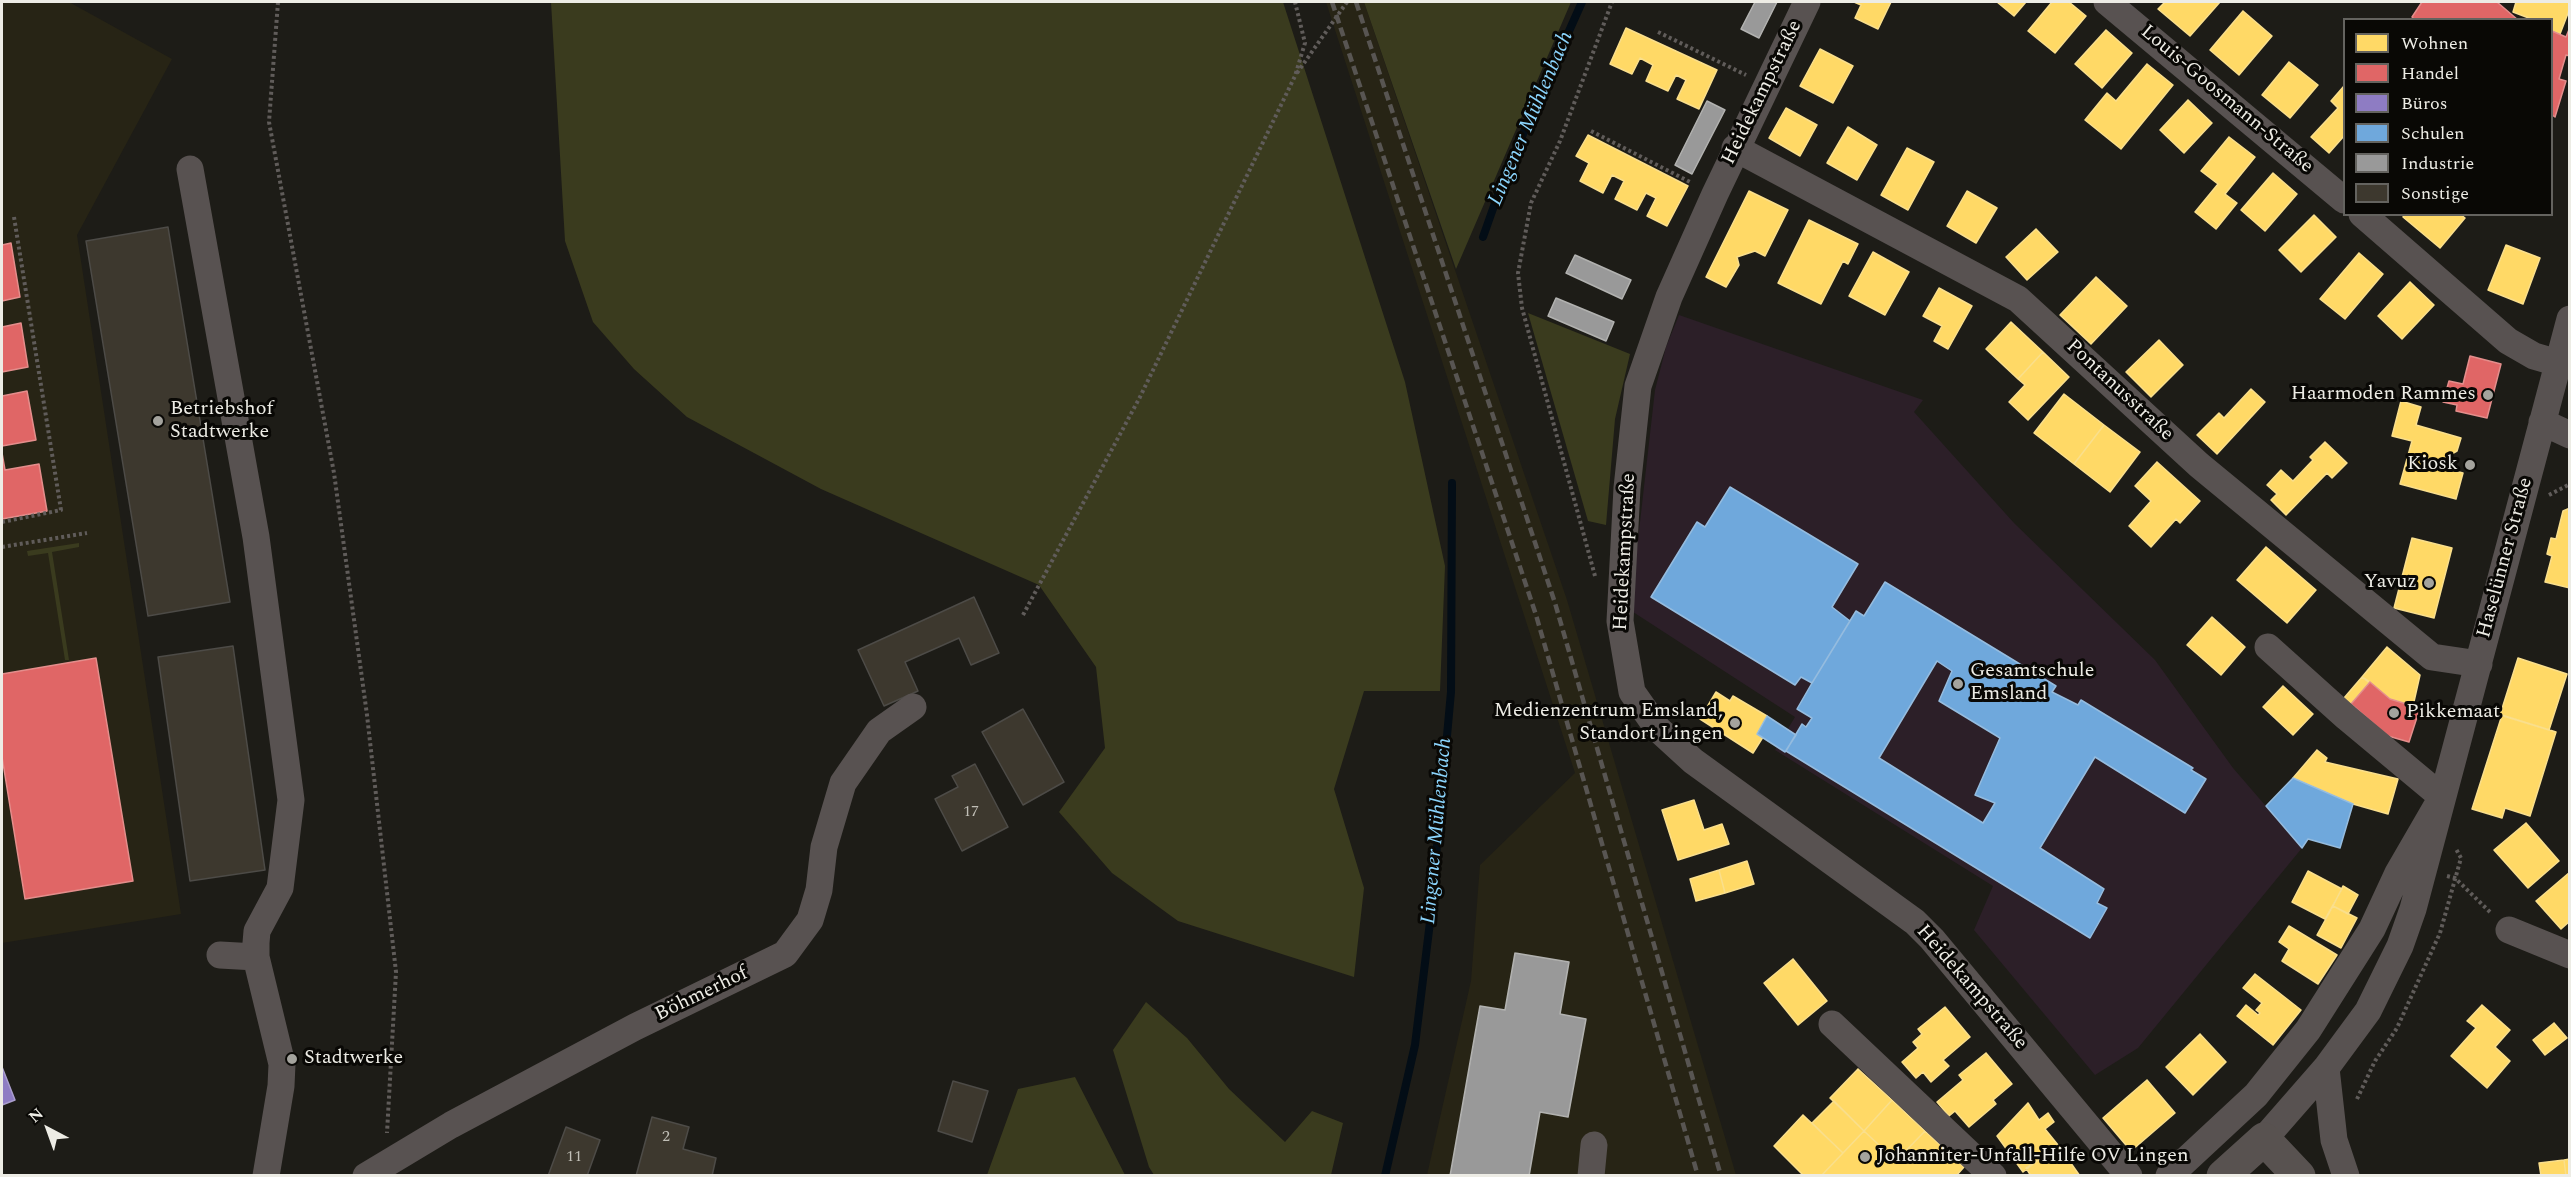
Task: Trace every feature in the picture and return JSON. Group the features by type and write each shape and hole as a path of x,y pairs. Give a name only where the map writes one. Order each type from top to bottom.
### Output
{"main road":[{"path":"2223,1176 2264,1139 2299,1176"}],"street":[{"name":"Heidekampstraße","path":"1807,2 1735,148 1670,297 1638,386 1627,488 1620,621 1632,692 1658,729 1693,761 1915,922 1932,939 2129,1176"},
{"name":"Louis-Goosmann-Straße","path":"2107,2 2343,199"},
{"name":"Pontanusstraße","path":"1735,148 2018,299 2199,465 2432,657 2479,664"},
{"path":"190,169 256,537 291,800 280,888 257,931 256,957 282,1064 281,1086 266,1176"},
{"path":"2364,216 2508,341 2534,356 2558,363"},
{"name":"Haselünner Straße","path":"2264,1139 2326,1068 2368,1011 2400,945 2425,869 2442,797 2570,319"},
{"path":"2542,422 2570,435"},
{"path":"2268,647 2346,717 2442,797"},
{"name":"Böhmerhof","path":"376,1169 451,1125 625,1033 785,954 810,920 819,890 824,847 843,783 879,730 913,707"},
{"name":"Haselünner Straße","path":"2169,1176 2256,1095 2308,1030 2372,929 2398,873 2442,797"},
{"path":"2509,930 2570,955"},
{"path":"220,955 256,957"},
{"path":"1832,1024 1993,1176"},
{"path":"2326,1068 2334,1140 2346,1176"},
{"path":"1591,1176 1594,1145"}],"path":[{"path":"278,2 269,122 334,472 396,972 376,1169"},
{"path":"1023,615 1140,397 1295,76 1305,43 1295,2"},
{"path":"1295,76 1347,2"},
{"path":"1596,580 1522,308 1518,273 1532,203 1560,141 1612,2"},
{"path":"1658,32 1766,84"},
{"path":"1592,131 1715,194"},
{"path":"2,522 61,510 14,217"},
{"path":"2546,497 2570,484"},
{"path":"2,547 87,533"},
{"path":"2425,869 2456,878 2509,930"}],"shaded area":[{"path":"2,2 69,2 172,59 77,235 181,914 2,943"},
{"path":"1326,2 1364,2 1567,600 1736,1175 1427,1175 1471,981 1480,865 1575,773"},
{"name":"Gesamtschule Emsland","path":"1679,315 1923,400 1914,412 2014,523 2155,660 2233,768 2302,848 2138,1048 2095,1075 1974,930 1993,886 1775,750 1795,717 1630,610 1655,390 1666,347"}],"green space":[{"path":"551,2 1283,2 1405,382 1445,566 1440,691 1364,691 1334,789 1364,888 1354,977 1178,921 1112,873 1059,812 1105,748 1096,667 1039,585 821,489 687,417 634,369 593,322 565,241"},
{"path":"1364,2 1571,2 1456,269"},
{"path":"1528,313 1630,354 1615,419 1606,525 1588,521"},
{"path":"79,543 79,547 52,552 69,660 65,660 48,553 28,556 27,551"},
{"path":"1146,1002 1187,1038 1229,1089 1285,1142 1312,1111 1343,1123 1331,1175 1154,1175 1149,1167 1113,1050"},
{"path":"1075,1077 1125,1175 987,1175 1018,1089"}],"building: Wohnen":[{"path":"1854,2 1891,2 1878,29 1855,18 1861,5"},
{"path":"1997,2 2026,2 2014,16"},
{"path":"2052,2 2069,2 2086,16 2055,53 2028,31"},
{"path":"2165,2 2220,2 2190,36 2158,9"},
{"path":"2516,2 2570,2 2560,34 2553,31 2553,18 2529,18 2513,12"},
{"path":"2243,11 2272,36 2239,75 2210,50"},
{"path":"1626,28 1717,70 1699,109 1677,99 1686,80 1676,75 1668,91 1646,81 1653,65 1640,58 1632,74 1610,64"},
{"path":"2106,30 2132,53 2102,88 2075,64"},
{"path":"1820,49 1853,66 1833,103 1800,86"},
{"path":"2289,62 2318,85 2290,118 2262,95"},
{"path":"2147,64 2173,85 2121,149 2085,120 2107,93 2116,101"},
{"path":"2343,87 2343,137 2329,153 2311,137 2338,108 2331,101"},
{"path":"2188,100 2212,123 2184,153 2160,130"},
{"path":"1786,108 1817,125 1800,156 1769,138"},
{"path":"1848,127 1877,145 1857,180 1827,163"},
{"path":"1588,135 1688,186 1667,226 1647,216 1656,198 1646,193 1637,210 1615,199 1624,181 1612,175 1603,193 1580,181 1589,163 1576,156"},
{"path":"2229,137 2255,157 2225,194 2237,203 2216,229 2195,212 2218,184 2201,171"},
{"path":"1907,148 1934,162 1908,210 1881,195"},
{"path":"2273,173 2297,194 2265,231 2241,210"},
{"path":"1749,191 1788,210 1765,256 1755,251 1737,257 1739,265 1726,287 1706,277"},
{"path":"1967,191 1997,208 1976,243 1947,226"},
{"path":"2314,215 2336,237 2301,272 2279,250"},
{"path":"2462,216 2465,218 2440,248 2403,217"},
{"path":"1809,220 1858,244 1848,264 1843,261 1821,304 1778,283"},
{"path":"2036,229 2058,252 2027,280 2006,257"},
{"path":"2506,245 2540,258 2523,304 2488,290"},
{"path":"1873,252 1909,272 1885,315 1849,296"},
{"path":"2359,253 2383,274 2345,319 2320,299"},
{"path":"2096,277 2127,306 2091,344 2060,315"},
{"path":"2410,282 2434,305 2402,339 2378,316"},
{"path":"1939,288 1972,306 1948,349 1934,341 1942,326 1923,316"},
{"path":"2011,322 2043,352 2018,379 1986,349"},
{"path":"2159,340 2183,365 2151,397 2126,372"},
{"path":"2043,352 2069,377 2028,420 2009,402 2025,385 2018,379"},
{"path":"2251,389 2265,402 2217,454 2197,435 2219,413 2224,418"},
{"path":"2064,394 2104,425 2074,464 2034,433"},
{"path":"2401,401 2421,407 2416,425 2461,438 2457,451 2432,465 2463,473 2456,499 2400,484 2412,441 2392,436"},
{"path":"2104,425 2140,452 2110,492 2074,464"},
{"path":"2325,442 2347,463 2332,478 2327,473 2286,515 2271,500 2277,494 2267,485 2281,470 2293,481 2313,460 2310,457"},
{"path":"2157,462 2200,501 2180,523 2176,519 2151,547 2129,526 2151,501 2135,486"},
{"path":"2570,508 2570,588 2545,582 2552,556 2547,554 2551,538 2556,539 2563,511"},
{"path":"2412,538 2452,548 2434,618 2394,608"},
{"path":"2266,547 2316,590 2287,623 2237,580"},
{"path":"2212,617 2245,647 2221,675 2187,645"},
{"path":"2387,647 2420,675 2413,706 2390,699 2362,677"},
{"path":"2518,658 2567,674 2549,730 2500,715"},
{"path":"2362,677 2370,682 2351,704 2344,698"},
{"path":"2283,686 2313,714 2293,735 2263,707"},
{"name":"Medienzentrum Emsland, Standort Lingen","path":"1716,692 1730,701 1733,696 1767,716 1757,734 1763,737 1753,753 1700,719"},
{"path":"2502,715 2556,732 2530,816 2505,808 2502,818 2472,809"},
{"path":"2317,750 2327,758 2325,762 2398,779 2388,814 2353,804 2293,778"},
{"path":"1694,800 1704,830 1722,824 1729,844 1678,860 1662,810"},
{"path":"2526,823 2559,861 2528,888 2494,850"},
{"path":"1747,861 1754,884 1725,893 1719,870"},
{"path":"1719,870 1725,893 1696,901 1690,879"},
{"path":"2308,871 2342,889 2325,919 2292,902"},
{"path":"2570,872 2570,921 2561,929 2536,901"},
{"path":"2343,886 2358,895 2348,914 2333,906"},
{"path":"2333,906 2357,918 2341,948 2317,935"},
{"path":"2289,926 2337,955 2318,984 2282,961 2289,949 2279,942"},
{"path":"1793,959 1827,1001 1798,1025 1764,983"},
{"path":"2255,974 2301,1010 2273,1045 2237,1016 2246,1005 2258,1015 2260,1013 2256,1010 2262,1003 2243,988"},
{"path":"2482,1005 2510,1030 2495,1047 2510,1061 2487,1088 2451,1056 2476,1028 2467,1021"},
{"path":"1945,1007 1970,1037 1943,1060 1949,1066 1931,1082 1923,1072 1916,1078 1902,1062 1918,1048 1913,1042 1922,1034 1918,1029"},
{"path":"2554,1023 2567,1038 2545,1055 2533,1040"},
{"path":"2200,1034 2226,1062 2193,1095 2166,1067"},
{"path":"1986,1053 2012,1084 1993,1100 1996,1104 1969,1127 1955,1111 1949,1116 1937,1102 1963,1080 1959,1075"},
{"path":"1858,1069 1892,1100 1864,1131 1830,1098"},
{"path":"2147,1080 2175,1113 2131,1151 2103,1118"},
{"path":"1892,1100 1925,1131 1896,1161 1864,1131"},
{"path":"1834,1101 1864,1131 1843,1153 1812,1123"},
{"path":"2028,1103 2039,1120 2048,1113 2054,1122 2045,1129 2058,1145 2023,1172 1997,1136"},
{"path":"1803,1115 1843,1153 1821,1176 1804,1176 1774,1146"},
{"name":"Johanniter-Unfall-Hilfe OV Lingen","path":"1864,1131 1896,1161 1925,1131 1964,1167 1956,1176 1821,1176"},
{"path":"2058,1145 2080,1176 2031,1176 2026,1168"},
{"path":"2570,1159 2570,1176 2566,1176 2564,1160"},
{"path":"2564,1160 2566,1176 2541,1176 2539,1163"}],"building: Handel":[{"path":"2422,2 2497,2 2516,18 2413,18"},
{"path":"2570,27 2570,56 2566,55 2559,79 2566,81 2555,117 2553,116 2553,31 2566,37"},
{"path":"11,243 20,297 2,301 2,245"},
{"path":"21,323 28,367 2,372 2,327"},
{"path":"2470,356 2501,364 2487,418 2456,411 2457,405 2443,402 2449,381 2463,384"},
{"path":"27,391 36,440 2,446 2,396"},
{"path":"2,453 5,470 39,464 47,511 2,519"},
{"path":"96,658 133,881 25,899 2,757 2,674"},
{"path":"2370,682 2390,699 2420,708 2409,742 2388,736 2351,704"}],"building: Büros":[{"path":"2,1067 15,1100 2,1105"}],"building: Schulen":[{"path":"1730,487 1858,564 1832,607 1850,621 1812,683 1801,677 1795,685 1651,597 1697,522 1705,527"},
{"path":"1885,582 2056,686 2052,692 2078,705 2081,700 2193,768 2191,770 2206,779 2185,813 2095,757 2040,848 2104,889 2097,903 2107,908 2090,938 1786,751 1802,724 1806,727 1812,718 1797,709 1812,683 1856,611 1864,616","holes":["1937,661 1952,671 1939,701 2000,738 1975,795 1995,803 1983,823 1879,758"]},
{"path":"1767,716 1796,735 1785,752 1757,734"},
{"path":"2293,778 2353,804 2340,848 2308,839 2302,848 2266,806"}],"building: Industrie":[{"path":"1755,2 1777,2 1759,38 1741,29"},
{"path":"1707,101 1725,110 1692,174 1675,165"},
{"path":"1575,255 1631,280 1622,299 1566,273"},
{"path":"1556,298 1614,322 1606,341 1548,316"},
{"path":"1515,953 1569,962 1560,1014 1586,1019 1568,1117 1540,1112 1529,1176 1450,1176 1480,1006 1505,1010"}],"building: Sonstige":[{"name":"Betriebshof Stadtwerke","path":"168,227 230,602 148,616 86,241"},
{"path":"974,597 999,653 971,665 959,638 905,662 918,691 884,706 858,650"},
{"path":"233,646 265,870 190,881 158,657"},
{"path":"1023,709 1064,782 1023,805 982,732"},
{"path":"975,764 1008,827 962,851 935,799 958,787 952,776"},
{"path":"953,1081 988,1091 972,1142 938,1131"},
{"path":"652,1117 689,1127 683,1149 716,1158 712,1176 636,1176"},
{"path":"566,1127 600,1140 587,1176 548,1176"}],"waterway":[{"name":"Lingener Mühlenbach","path":"1483,237 1506,172 1582,2"},
{"name":"Lingener Mühlenbach","path":"1385,1176 1415,1045 1430,922 1451,692 1452,483"}],"railway":[{"path":"1332,2 1536,615 1698,1176"},
{"path":"1356,2 1555,603 1721,1176"}],"place":[{"name":"Haarmoden Rammes","path":"2488,395"},
{"name":"Betriebshof Stadtwerke","path":"158,421"},
{"name":"Kiosk","path":"2470,465"},
{"name":"Yavuz","path":"2429,583"},
{"name":"Gesamtschule Emsland","path":"1958,684"},
{"name":"Pikkemaat","path":"2394,713"},
{"name":"Medienzentrum Emsland, Standort Lingen","path":"1735,723"},
{"name":"Stadtwerke","path":"292,1059"},
{"name":"Johanniter-Unfall-Hilfe OV Lingen","path":"1865,1157"}]}
